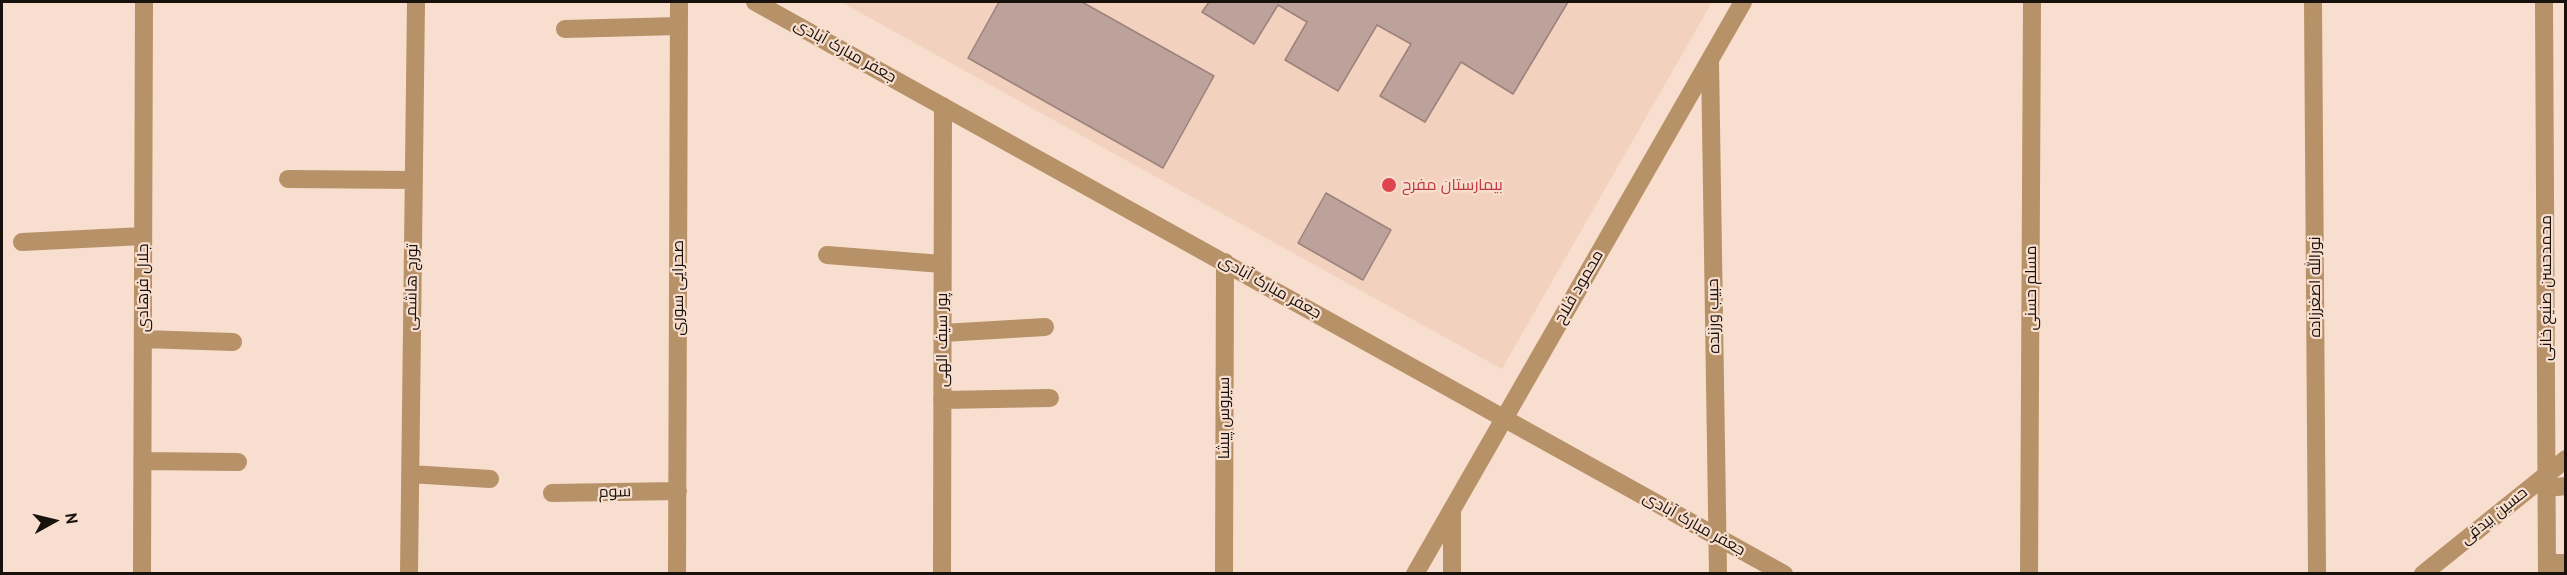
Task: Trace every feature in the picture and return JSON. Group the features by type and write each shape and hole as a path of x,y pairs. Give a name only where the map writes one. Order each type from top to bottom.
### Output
{"street":[{"name":"جلال فرهادی","path":"142,573 144,2"},
{"name":"تورج هاشمی","path":"409,573 416,2"},
{"name":"صحرایی سوری","path":"677,573 679,2"},
{"name":"جعفر مبارک آبادی","path":"755,2 1505,416 1717,538 1784,573"},
{"name":"محمود فلاح","path":"1415,573 1743,2"},
{"name":"مسلم حسنی","path":"2029,573 2032,2"},
{"name":"نورالله اصغرزاده","path":"2313,2 2317,573"},
{"name":"محمدحسن صنیع خانی","path":"2544,2 2547,568"},
{"path":"565,29 679,26"},
{"name":"حبیب ورزنده","path":"1710,59 1718,573"},
{"name":"پور سیف الهی","path":"942,573 943,106"},
{"path":"288,179 414,180"},
{"path":"22,242 143,236"},
{"path":"827,255 942,264"},
{"name":"سیروس پیشا","path":"1224,573 1225,262"},
{"path":"943,333 1045,327"},
{"path":"143,339 233,342"},
{"path":"942,400 1050,398"},
{"name":"حسین بیدقی","path":"2423,573 2547,481 2565,459"},
{"path":"143,461 238,462"},
{"path":"410,474 490,479"},
{"path":"2547,481 2565,486"},
{"name":"سوم","path":"552,493 678,491"},
{"path":"1452,509 1452,573"},
{"path":"2547,568 2565,563"}],"shaded area":[{"name":"بیمارستان مفرح","path":"841,2 1712,2 1502,369"}],"building":[{"path":"999,2 1082,2 1214,76 1163,168 968,58"},
{"path":"1209,2 1568,2 1513,94 1461,62 1425,122 1380,96 1411,44 1377,25 1338,91 1285,60 1307,22 1278,5 1254,44 1202,12"},
{"path":"1326,193 1391,230 1363,280 1298,243"}],"place":[{"name":"بیمارستان مفرح","path":"1389,185"}]}
